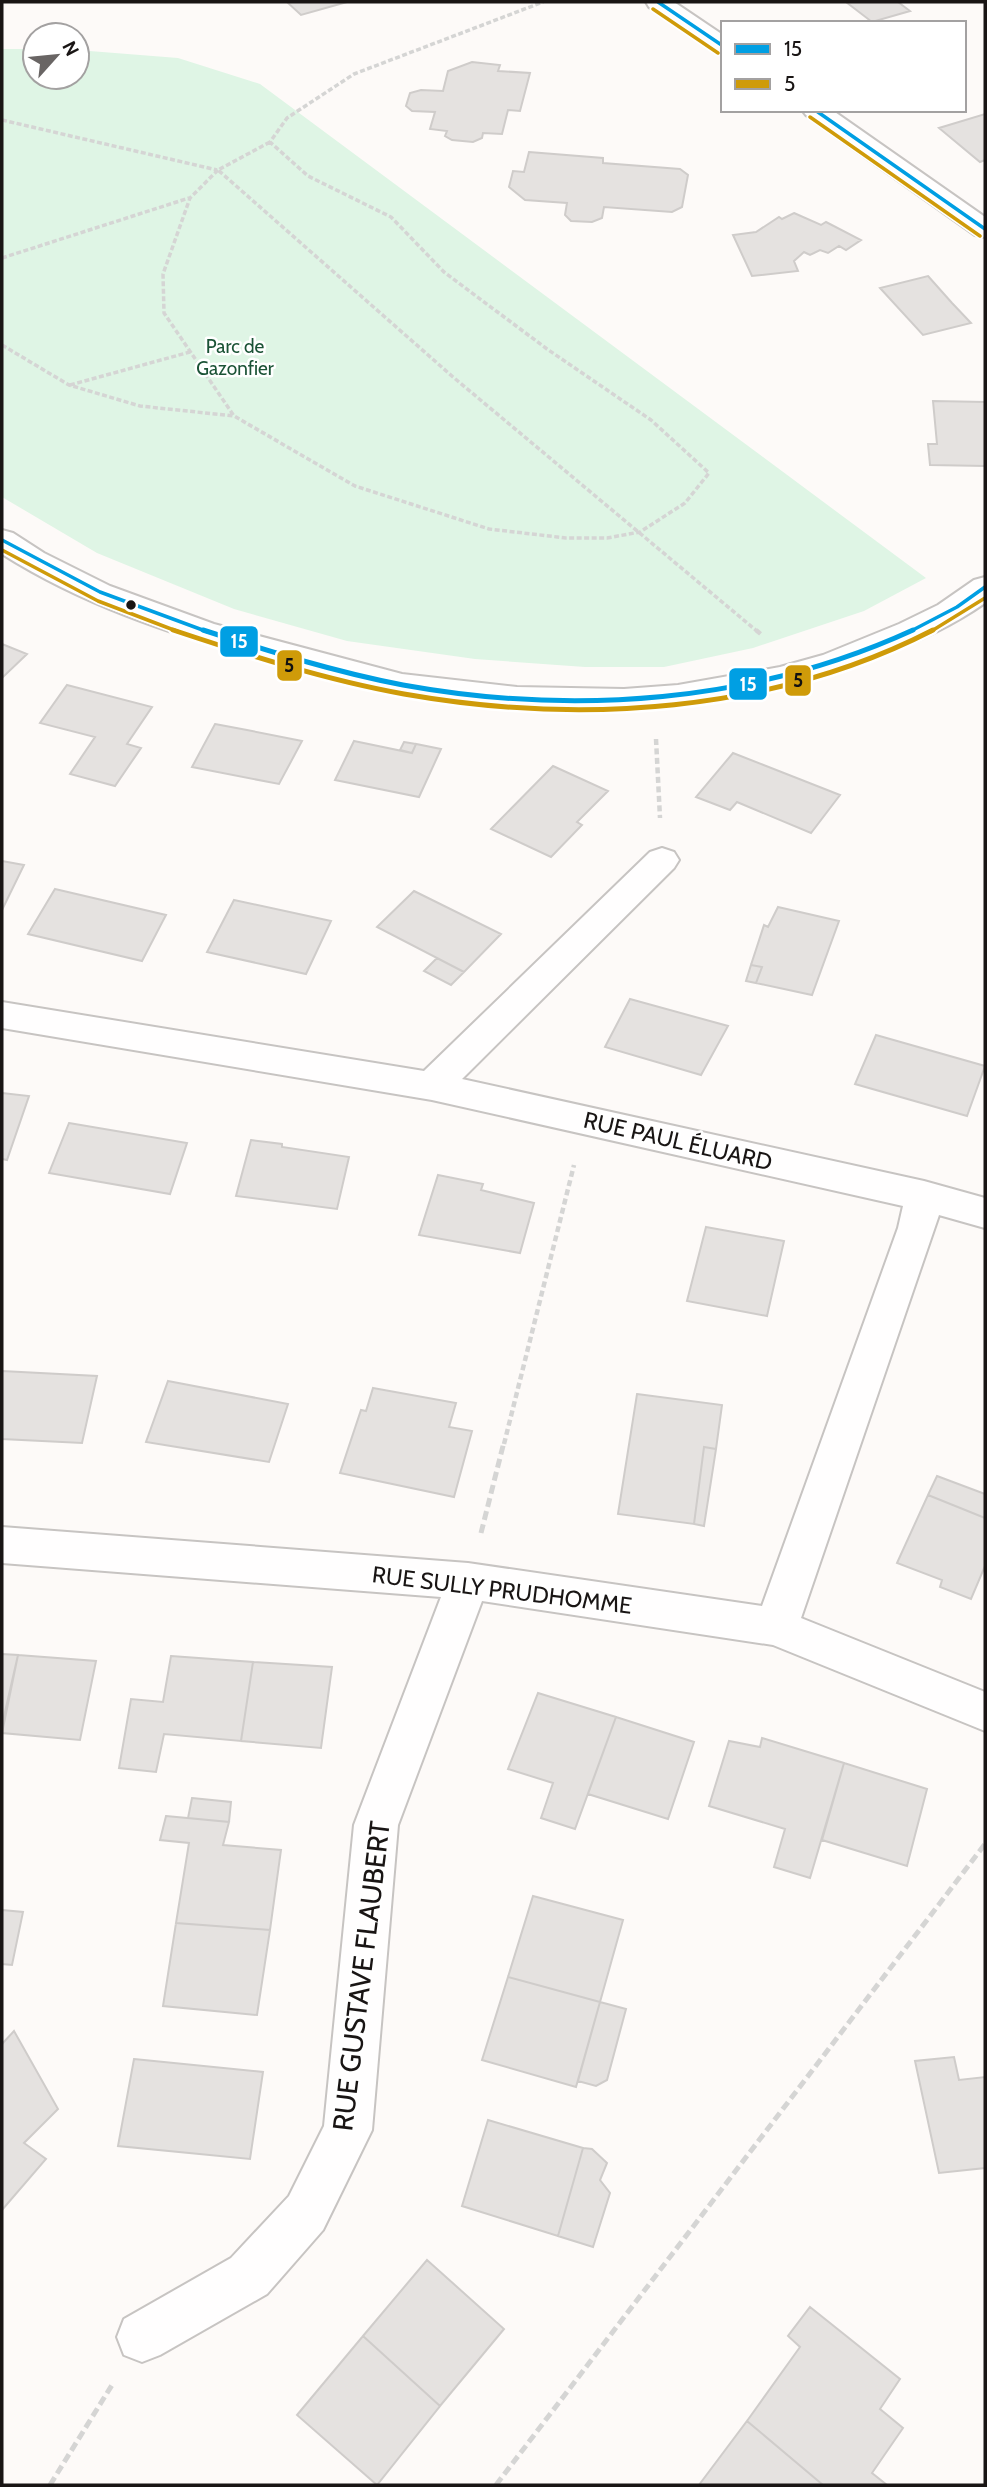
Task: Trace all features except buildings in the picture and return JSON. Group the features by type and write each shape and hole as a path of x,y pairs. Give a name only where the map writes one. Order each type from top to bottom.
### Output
{"street":[{"path":"658,2 721,45"},
{"path":"818,112 985,229"},
{"path":"2,540 113,600 209,635 404,685 510,699 654,700 733,689 808,671 866,651 926,625 985,587"},
{"path":"432,1086 662,860"},
{"name":"RUE PAUL ÉLUARD","path":"2,1014 432,1086 924,1196 985,1213"},
{"path":"776,1627 917,1228 924,1196"},
{"name":"RUE SULLY PRUDHOMME","path":"2,1545 468,1581 776,1627 985,1712"},
{"name":"RUE GUSTAVE FLAUBERT","path":"142,2337 249,2276 306,2213 348,2130 376,1825 468,1581"}],"path":[{"path":"234,416 164,313 163,274 190,198 218,170 270,142 287,118 354,74 543,2"},
{"path":"2,120 218,170 453,377 765,637"},
{"path":"2,345 69,385 140,405 234,416 355,486 489,528 566,538 607,538 639,532 685,503 709,473 652,420 547,349 444,272 391,217 308,176 270,142"},
{"path":"2,258 190,198"},
{"path":"69,385 190,352"},
{"path":"654,700 662,860"},
{"path":"468,1581 586,1120"},
{"path":"496,2485 985,1844"},
{"path":"50,2485 142,2337"}],"green space":[{"name":"Parc de Gazonfier","path":"2,49 21,49 21,91 91,91 91,51 178,58 260,84 926,578 864,611 753,648 664,667 585,667 475,659 347,641 234,609 97,553 2,497"}],"transit line":[{"name":"15","path":"658,2 721,45"},
{"name":"5","path":"653,9 718,53"},
{"name":"15","path":"818,112 985,229"},
{"name":"5","path":"810,117 980,236"},
{"name":"15","path":"2,540 100,592 239,642 388,682 518,700 636,699 753,683 810,669 880,645 942,616 985,587"},
{"name":"5","path":"2,550 33,569 98,601 166,628 235,650 387,691 462,703 521,708 639,708 697,702 755,691 812,677 899,646 944,625 985,598"}]}
